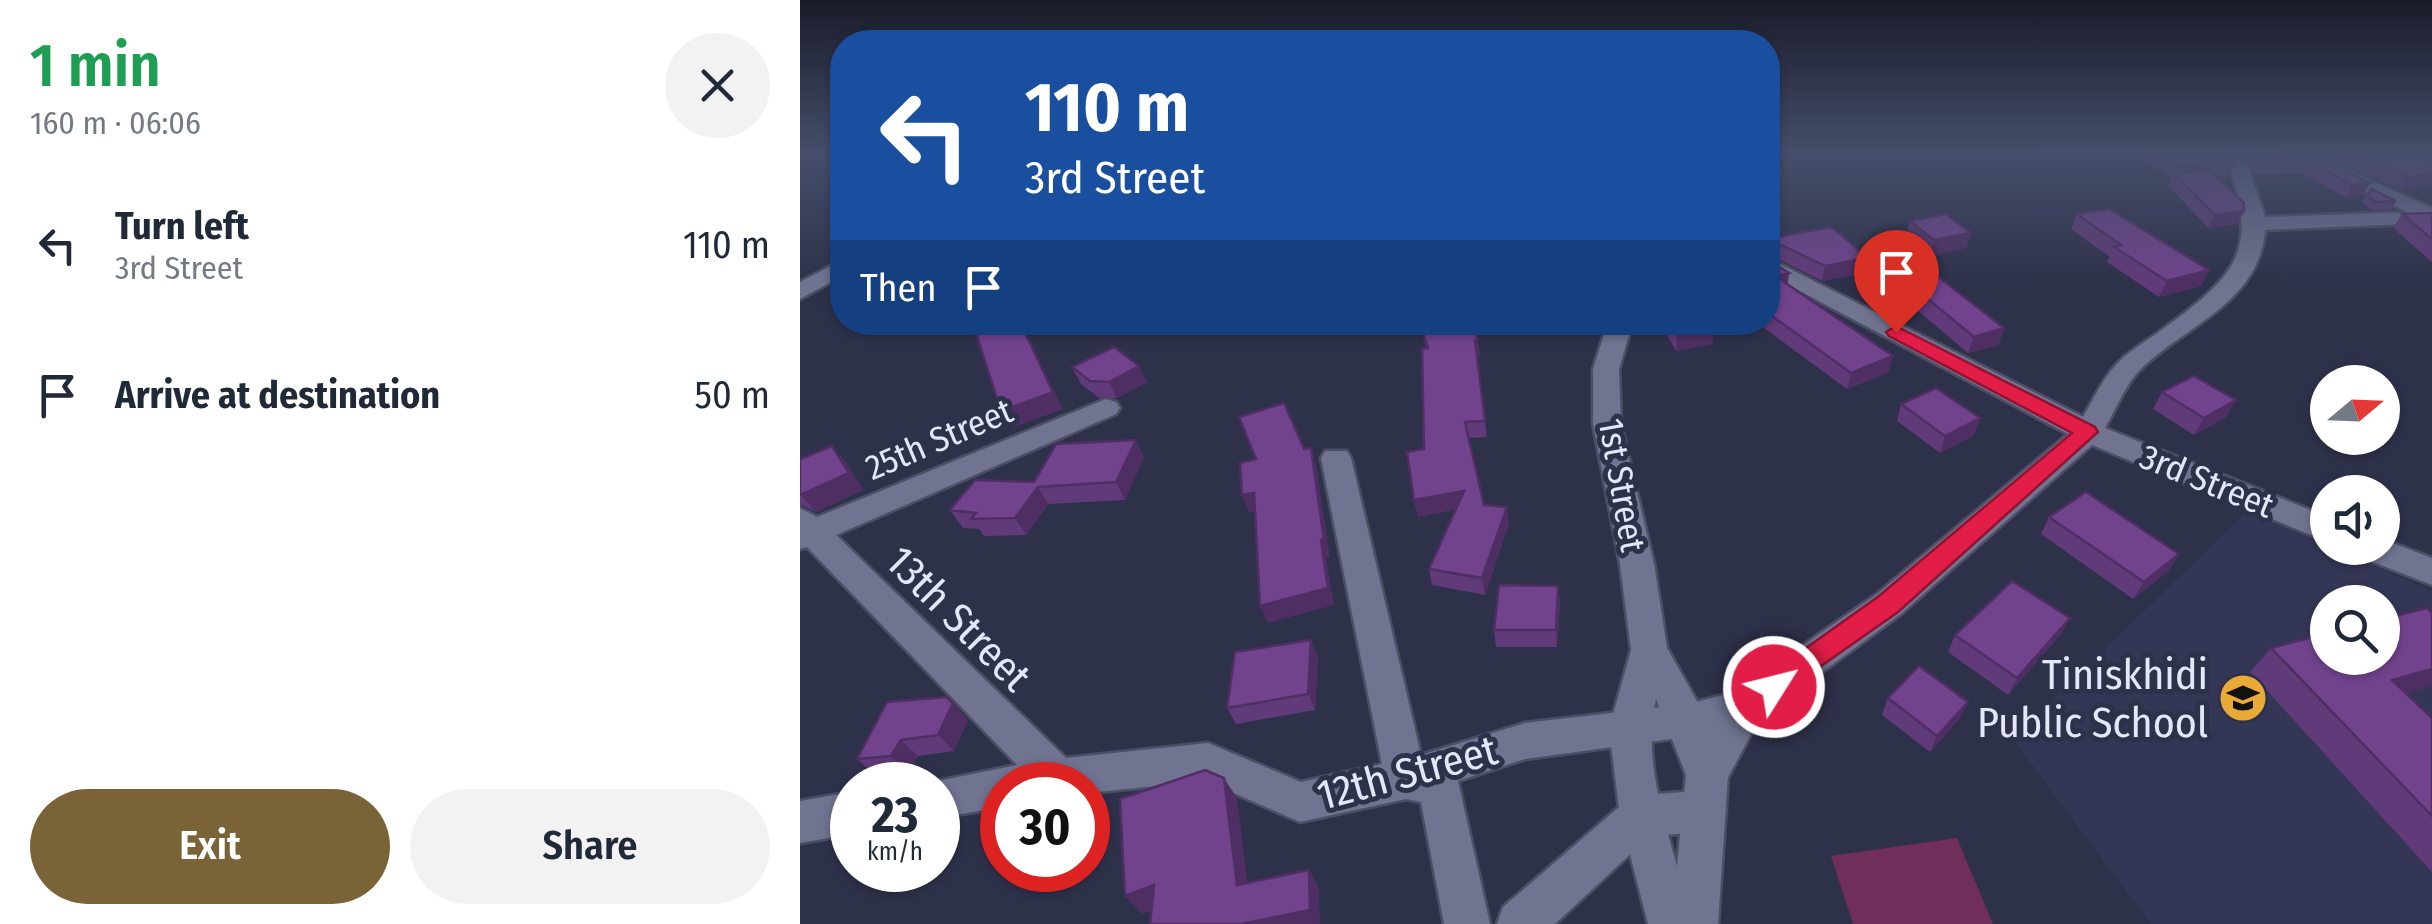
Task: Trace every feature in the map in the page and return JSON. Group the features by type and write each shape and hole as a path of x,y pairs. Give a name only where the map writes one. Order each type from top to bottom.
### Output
{"street":[{"path":"1520,924 1642,816 1706,793 1745,708 1889,604 2088,432 2126,369 2222,298 2241,270 2253,242 2252,197"},
{"path":"2390,197 2432,216"},
{"path":"2255,224 2432,216"},
{"name":"3rd Street","path":"1780,271 2088,432 2310,523"},
{"path":"800,292 830,274"},
{"name":"1st Street","path":"1617,335 1606,369 1608,424 1650,650 1688,722 1706,793 1695,924"},
{"name":"25th Street","path":"803,530 1106,408"},
{"path":"1336,458 1406,779 1439,786 1467,924"},
{"name":"13th Street","path":"803,530 1041,762"},
{"path":"2400,559 2432,572"},
{"name":"1st Street","path":"1650,650 1628,729 1642,816 1672,924"},
{"name":"12th Street","path":"1110,772 1208,762 1300,802 1406,779 1526,741 1688,722 1745,708"},
{"path":"800,822 830,817"}],"shaded area":[{"name":"Tiniskhidi Public School","path":"2248,511 2310,538 2310,565 2372,565 2432,591 2432,924 2151,924 2012,738"},
{"path":"1957,838 1993,924 1853,924 1831,856"}],"building":[{"path":"2198,197 2238,197 2244,203 2244,211 2215,215"},
{"path":"2369,197 2396,201 2375,202"},
{"path":"2109,209 2209,270 2167,281 2114,247 2121,245 2077,214"},
{"path":"2432,213 2432,239 2402,214"},
{"path":"1946,214 1971,233 1934,240 1910,221"},
{"path":"1830,227 1866,258 1825,266 1780,244 1780,237"},
{"path":"1923,265 2004,328 1974,337 1894,271"},
{"path":"1780,279 1893,356 1851,373 1780,322"},
{"path":"977,335 1026,335 1053,392 1001,411"},
{"path":"1424,335 1477,335 1478,339 1475,340 1485,421 1465,422 1484,505 1507,507 1482,578 1429,569 1464,491 1414,500 1407,452 1424,449 1422,349 1428,348"},
{"path":"1114,347 1139,366 1109,382 1090,381 1072,367"},
{"path":"2194,376 2236,400 2204,418 2162,392"},
{"path":"1936,388 1980,418 1945,436 1901,404"},
{"path":"1284,403 1304,449 1311,448 1328,588 1260,606 1254,493 1242,495 1240,463 1256,459 1239,417"},
{"path":"1136,440 1116,482 1038,487 1015,518 971,519 976,513 950,510 975,480 1034,482 1056,444"},
{"path":"832,446 849,473 800,495 800,459"},
{"path":"2086,492 2179,554 2144,582 2049,517"},
{"path":"2012,581 2070,618 2017,678 1955,635"},
{"path":"1499,585 1558,586 1556,630 1494,630"},
{"path":"2427,608 2432,613 2432,669 2392,680 2432,718 2432,816 2271,648 2310,638 2310,675 2400,675 2400,615"},
{"path":"1311,640 1308,694 1227,708 1235,652"},
{"path":"1919,666 1968,702 1937,736 1888,698"},
{"path":"947,697 953,703 938,735 901,740 891,756 857,759 887,702"},
{"path":"1205,770 1224,778 1237,885 1309,870 1310,910 1241,924 1150,924 1154,885 1125,896 1120,799"}],"place":[{"name":"Tiniskhidi Public School","path":"2243,698"}],"route":[{"path":"1774,687 1889,604 2088,432 1896,332"}]}
